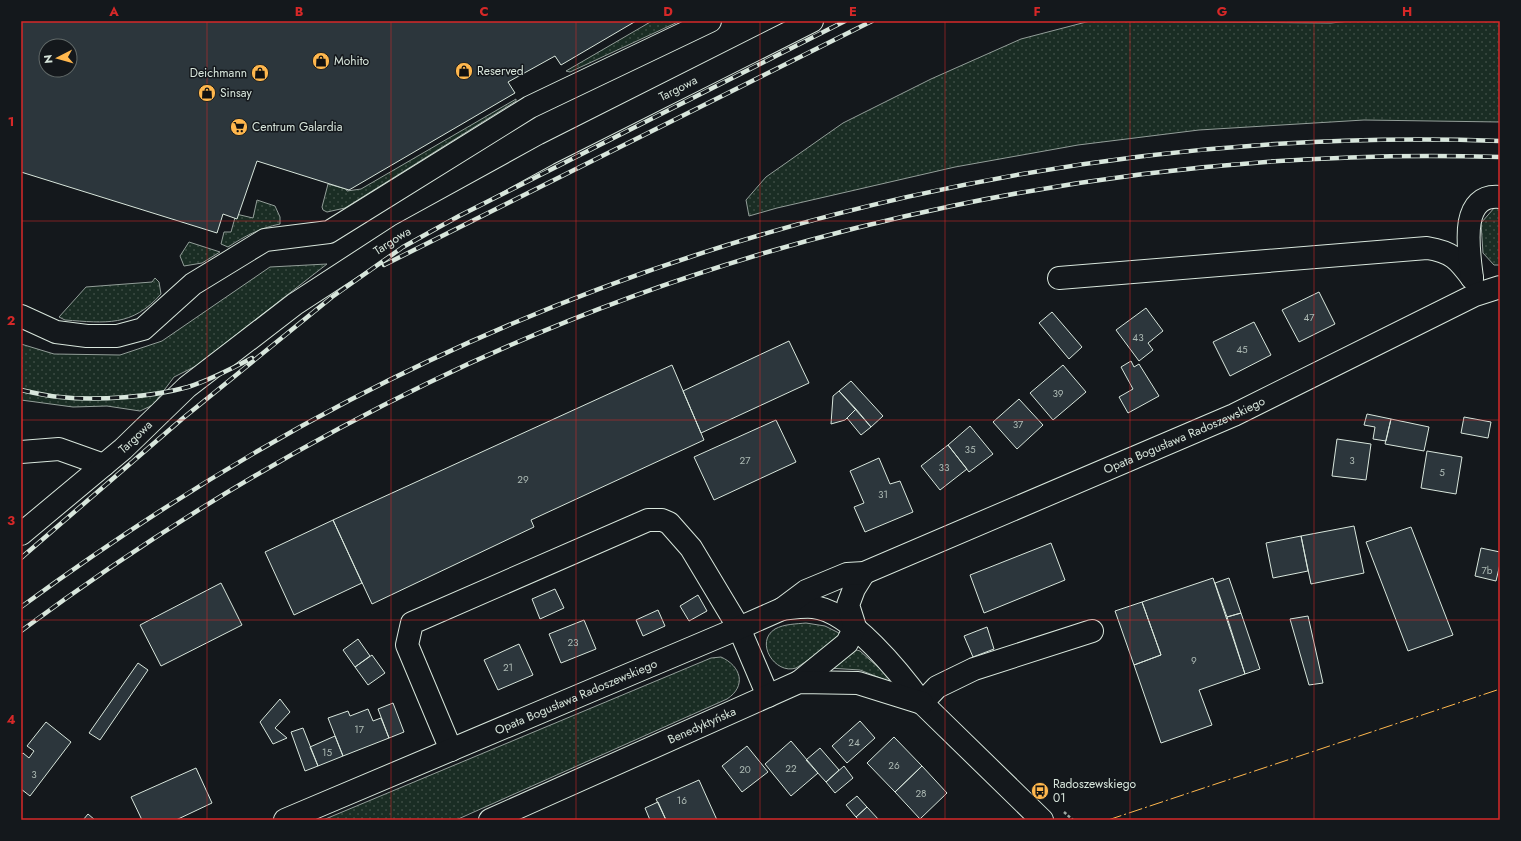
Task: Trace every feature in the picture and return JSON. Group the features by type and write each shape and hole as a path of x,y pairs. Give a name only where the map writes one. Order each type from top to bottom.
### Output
{"street":[{"path":"21,316 56,332 86,336 116,336 143,329 193,284 265,240 329,232 530,107 710,21"},
{"name":"Targowa","path":"21,534 123,449 187,387 295,304 400,235 548,154 812,21"},
{"path":"1474,287 1470,256 1469,222 1473,209 1481,201 1488,197 1500,197"},
{"path":"1059,278 1427,248 1439,250 1457,258 1474,287"},
{"name":"Opata Bogusława Radoszewskiego","path":"284,820 739,628 782,609 806,591 847,574 864,573 1234,415 1474,287 1500,287"},
{"path":"21,452 59,449 104,465"},
{"path":"451,750 407,645 412,623 648,520 662,520 670,523 691,548 739,628 768,696"},
{"path":"798,682 847,642 855,628 848,604 854,589 864,573"},
{"name":"Benedyktyńska","path":"782,609 813,607 835,614 855,628 906,680 922,703 1042,820"},
{"path":"922,703 937,687 974,669 1092,631"},
{"name":"Benedyktyńska","path":"490,820 798,682 858,683 922,703"}],"green space":[{"path":"652,21 680,21 570,72 566,71"},
{"path":"1090,21 1331,23 1350,21 1500,21 1500,122 1364,120 1199,130 1078,145 955,167 777,208 749,216 746,200 766,177 843,123 931,79 1021,39"},
{"path":"516,99 516,101 345,208 327,212 323,210 322,207 328,184 346,189 347,191 361,189"},
{"path":"257,200 275,206 280,217 280,224 253,233 228,247 221,244 224,232 231,232 236,214 253,218"},
{"path":"1495,207 1500,208 1500,265 1494,265 1483,253 1481,223"},
{"path":"189,242 220,252 202,263 184,266 180,256"},
{"path":"327,264 196,366 174,377 153,405 140,411 107,406 73,407 21,400 21,344 54,354 120,355 162,341 270,267"},
{"path":"155,278 159,282 161,294 150,305 129,318 106,322 93,322 65,320 59,317 86,287 152,282"},
{"path":"806,623 825,626 839,633 837,641 796,668 788,669 781,667 770,656 767,649 766,642 769,635 775,629 782,626"},
{"path":"857,650 898,685 860,670 829,668"},
{"path":"721,657 733,666 739,676 737,688 727,699 456,820 323,820 711,658"}],"building":[{"name":"Centrum Galardia","path":"21,21 636,21 561,65 555,56 508,82 515,93 349,190 257,161 237,219 223,214 217,233 21,172"},
{"path":"1319,292 1335,324 1299,342 1282,310"},
{"path":"1146,308 1163,331 1148,343 1153,350 1139,361 1116,330"},
{"path":"1052,312 1082,347 1069,359 1039,323"},
{"path":"1254,322 1271,355 1230,376 1213,342"},
{"path":"789,341 809,383 701,433 683,391"},
{"path":"1131,361 1134,367 1139,364 1159,396 1128,413 1119,397 1133,389 1121,367"},
{"path":"672,365 704,440 531,520 534,527 372,604 333,520"},
{"path":"1063,365 1086,392 1053,420 1030,393"},
{"path":"851,381 883,416 871,427 839,391"},
{"path":"839,391 856,409 845,420 831,424 833,396"},
{"path":"1019,399 1043,425 1017,449 993,422"},
{"path":"856,409 871,427 861,435 847,418"},
{"path":"1367,414 1391,419 1386,441 1373,439 1375,427 1364,425"},
{"path":"1464,417 1491,422 1488,438 1461,433"},
{"path":"1391,419 1429,427 1424,451 1385,444"},
{"path":"776,420 796,462 714,500 694,457"},
{"path":"970,426 993,454 969,472 948,445"},
{"path":"1337,439 1371,444 1366,480 1332,476"},
{"path":"948,445 967,469 940,490 921,466"},
{"path":"1427,451 1462,457 1456,494 1421,488"},
{"path":"879,458 890,484 900,481 913,512 865,532 854,507 864,503 850,471"},
{"path":"333,520 362,583 294,615 265,552"},
{"path":"1354,526 1364,573 1311,584 1301,536"},
{"path":"1411,527 1453,635 1408,651 1366,542"},
{"path":"1301,536 1308,571 1273,578 1266,543"},
{"path":"1051,543 1065,580 984,613 970,575"},
{"path":"1481,548 1500,552 1500,564 1496,581 1475,576"},
{"path":"1213,578 1245,674 1199,690 1212,725 1161,743 1134,665 1161,655 1142,602"},
{"path":"1229,578 1241,613 1227,617 1215,583"},
{"path":"221,583 242,625 161,666 140,625"},
{"path":"555,589 564,608 540,619 532,599"},
{"path":"698,595 707,611 689,621 680,606"},
{"path":"1142,602 1161,655 1134,665 1115,611"},
{"path":"658,610 665,626 643,636 636,620"},
{"path":"1241,613 1260,669 1245,674 1227,617"},
{"path":"1308,616 1323,683 1309,685 1290,619"},
{"path":"584,620 596,649 561,663 549,634"},
{"path":"987,627 994,649 973,657 964,636"},
{"path":"358,639 370,656 355,667 343,650"},
{"path":"519,644 533,675 498,690 484,660"},
{"path":"372,655 385,673 368,685 355,667"},
{"path":"138,663 148,670 100,740 89,733"},
{"path":"280,699 290,712 275,728 287,738 273,744 260,722"},
{"path":"393,703 404,732 389,738 378,709"},
{"path":"368,709 373,721 381,718 389,738 343,756 328,718 348,711 350,716"},
{"path":"860,721 875,738 847,763 832,746"},
{"path":"46,722 71,742 30,796 21,789 21,755 23,753 29,758 34,751 27,746"},
{"path":"303,728 318,766 305,771 291,732"},
{"path":"335,736 343,756 318,766 310,747"},
{"path":"894,737 922,766 895,792 867,763"},
{"path":"791,741 818,773 791,796 765,764"},
{"path":"747,746 768,772 742,792 722,766"},
{"path":"820,748 839,770 826,782 806,760"},
{"path":"844,766 853,778 835,793 826,782"},
{"path":"922,766 947,793 920,819 895,792"},
{"path":"196,768 212,803 176,820 142,820 131,797"},
{"path":"699,780 717,820 666,820 656,799"},
{"path":"857,796 867,807 856,817 846,805"},
{"path":"658,802 666,820 650,820 645,808"},
{"path":"867,807 879,820 859,820 856,817"},
{"path":"88,814 95,820 83,820"}],"railway":[{"path":"21,558 182,419 332,297 403,247 459,216 845,21"},
{"path":"384,265 872,21"},
{"path":"21,607 141,523 182,497 265,447 350,400 484,336 622,280 764,234 908,197 1055,169 1203,150 1351,141 1500,141"},
{"path":"21,631 69,596 168,529 270,467 374,410 428,383 553,327 682,279 815,239 950,206 1088,182 1225,165 1363,157 1500,157"},
{"path":"21,390 55,397 91,399 141,396 188,387 220,374 252,358"}],"power":[{"path":"1108,820 1500,689"}],"place":[{"name":"Mohito","path":"321,61"},
{"name":"Reserved","path":"464,71"},
{"name":"Deichmann","path":"260,73"},
{"name":"Sinsay","path":"207,93"},
{"name":"Centrum Galardia","path":"239,127"},
{"name":"Radoszewskiego 01","path":"1040,791"}]}
